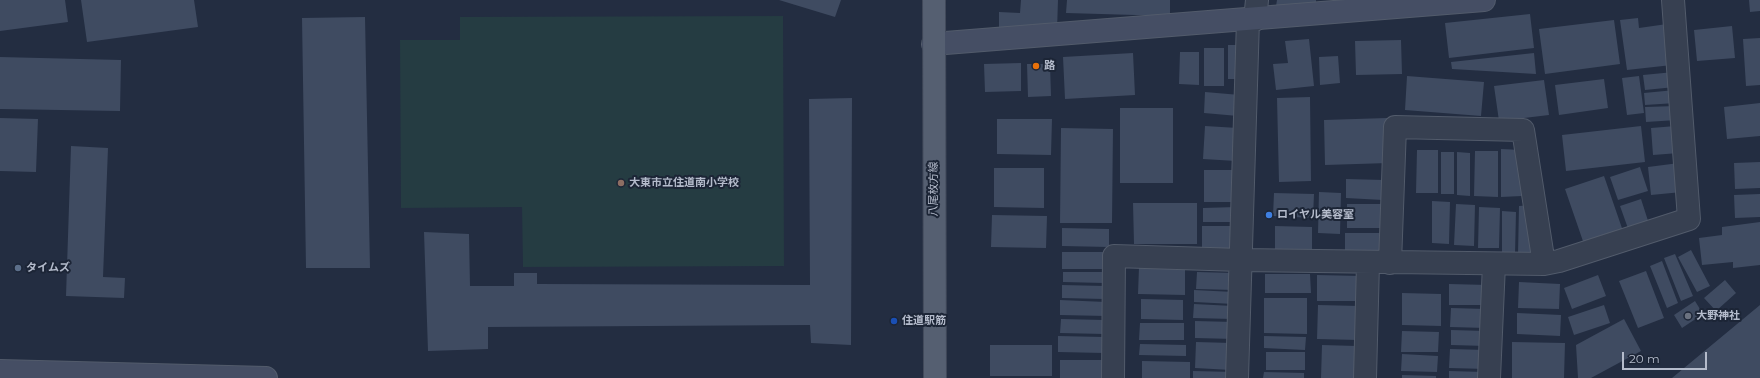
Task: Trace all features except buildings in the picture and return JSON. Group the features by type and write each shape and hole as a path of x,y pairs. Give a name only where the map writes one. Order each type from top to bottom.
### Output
{"main road":[{"name":"八尾枚方線","path":"934,0 935,378"}],"street":[{"path":"933,44 1253,13 1347,6 1484,0"},
{"path":"1113,378 1114,256 1368,263 1544,264 1559,261 1689,219 1673,0"},
{"path":"1237,378 1253,13"},
{"path":"1390,263 1395,127 1523,130 1544,264"},
{"path":"1365,378 1368,263"},
{"path":"1490,378 1494,264"},
{"path":"0,371 266,378"}],"green space":[{"path":"783,16 784,266 523,267 522,207 401,208 400,40 460,40 460,17"}],"place":[{"name":"路","path":"1036,66"},
{"name":"大東市立住道南小学校","path":"621,183"},
{"name":"ロイヤル美容室","path":"1269,215"},
{"name":"タイムズ","path":"18,268"},
{"name":"大野神社","path":"1688,316"},
{"name":"住道駅筋","path":"894,321"}]}
